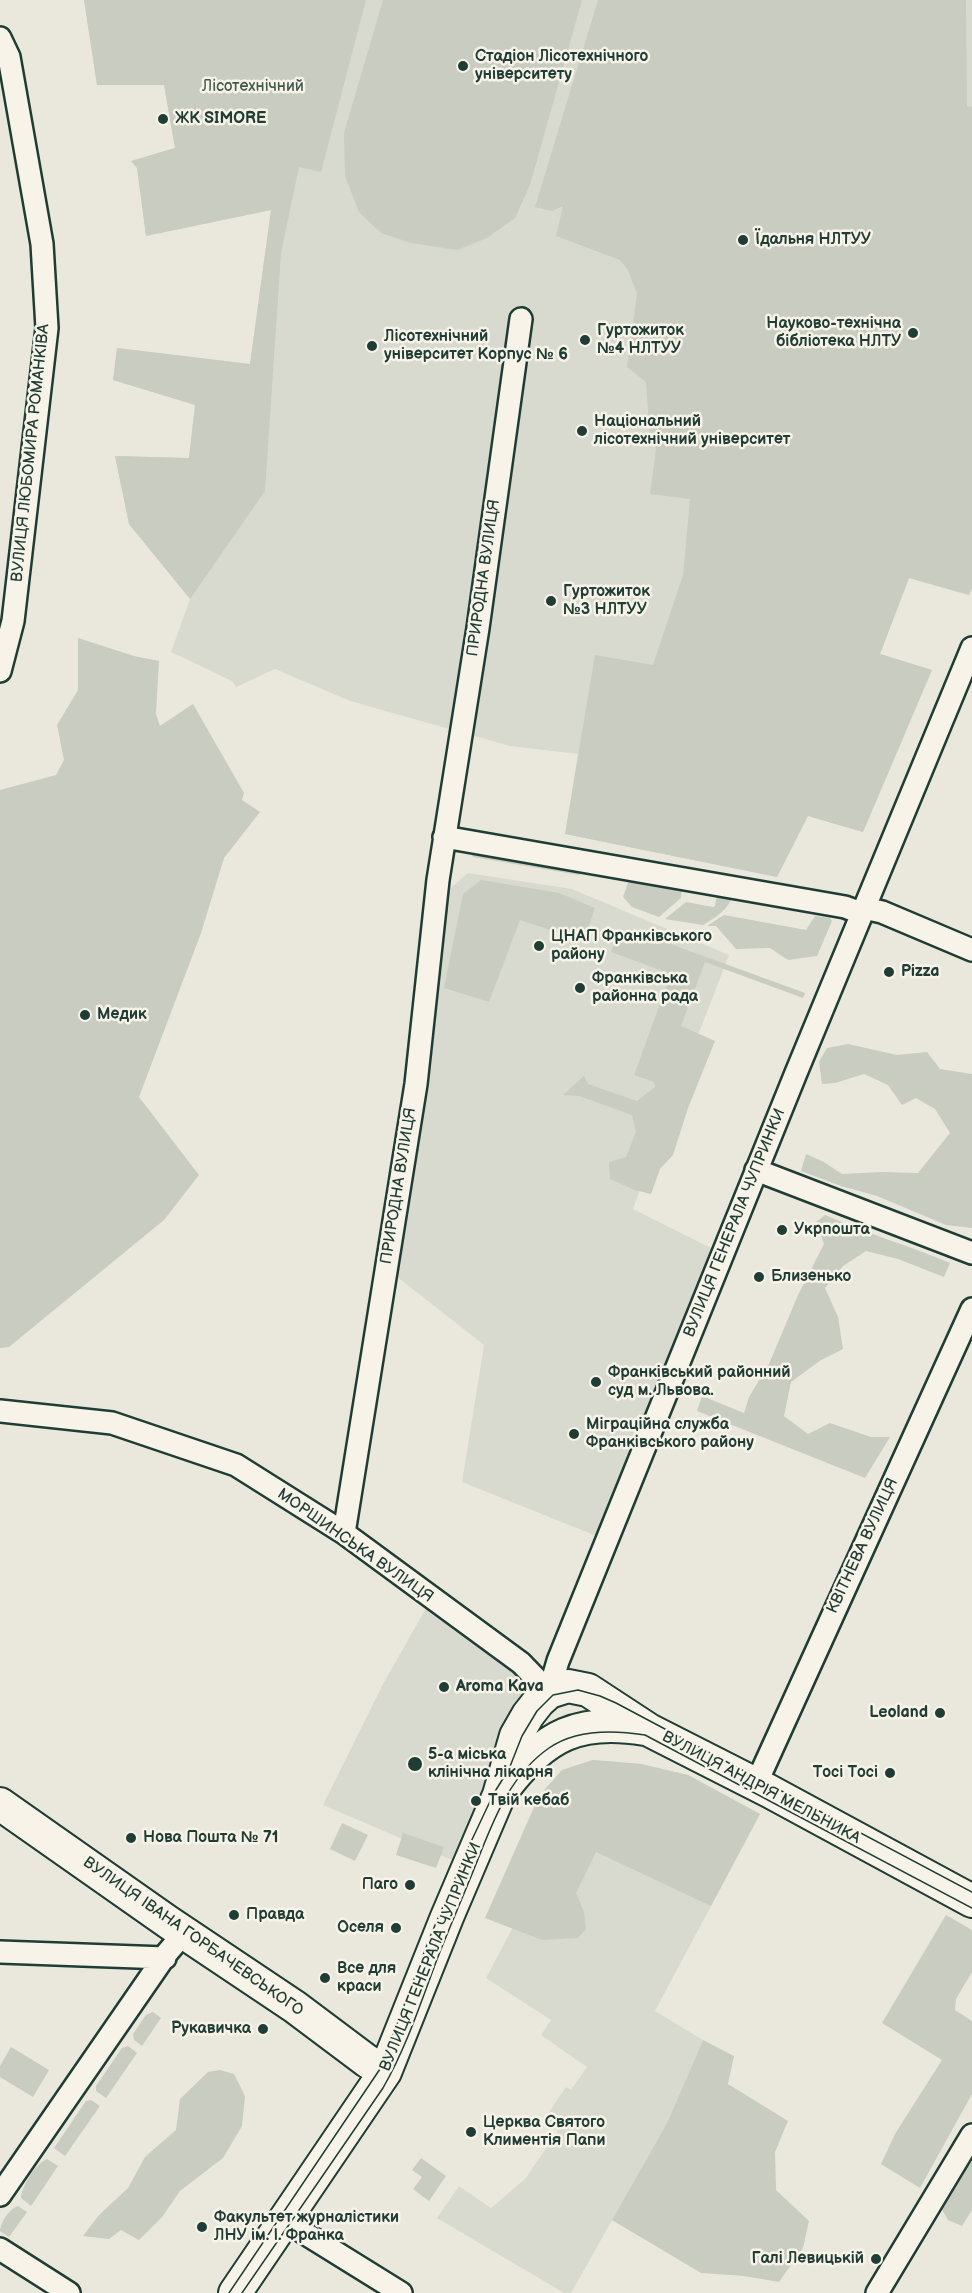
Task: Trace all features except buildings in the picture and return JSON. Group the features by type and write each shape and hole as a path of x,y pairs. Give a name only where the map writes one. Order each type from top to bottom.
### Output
{"street":[{"name":"ВУЛИЦЯ ЛЮБОМИРА РОМАНКІВА","path":"0,38 9,57 14,79 42,244 47,328 0,671"},
{"name":"ПРИРОДНА ВУЛИЦЯ","path":"344,1533 416,1084 444,837 478,628 520,319"},
{"name":"ВУЛИЦЯ ГЕНЕРАЛА ЧУПРИНКИ","path":"236,2293 385,2072 499,1795 516,1736 538,1701 549,1692 558,1661 756,1170 862,910 970,655"},
{"path":"444,837 882,912 972,950"},
{"path":"756,1170 972,1253"},
{"name":"КВІТНЕВА ВУЛИЦЯ","path":"756,1784 972,1309"},
{"name":"МОРШИНСЬКА ВУЛИЦЯ","path":"0,1411 112,1423 236,1465 344,1533 526,1668 549,1692"},
{"name":"ВУЛИЦЯ АНДРІЯ МЕЛЬНИКА","path":"549,1692 568,1686 588,1690 649,1730 756,1784 972,1901"},
{"path":"549,1692 598,1725"},
{"name":"ВУЛИЦЯ ГЕНЕРАЛА ЧУПРИНКИ","path":"499,1795 536,1752 560,1737 598,1725 622,1725 649,1730"},
{"name":"ВУЛИЦЯ ІВАНА ГОРБАЧЕВСЬКОГО","path":"0,1804 184,1933 295,2007 385,2072"},
{"path":"0,2195 184,1933"},
{"path":"0,1952 165,1958"},
{"path":"341,2041 356,2040 397,2025 405,2025"},
{"path":"877,2293 972,2135"},
{"path":"285,2221 401,2293"},
{"path":"0,2249 69,2293"}],"shaded area":[{"name":"Національний лісотехнічний університет","path":"84,0 972,0 972,588 969,595 909,578 880,654 932,670 863,832 808,816 777,877 565,834 578,754 510,746 350,701 275,669 236,687 232,681 171,652 190,599 129,524 115,456 189,458 195,405 113,380 117,348 250,364 271,210 146,236 137,168 131,161 175,148 164,85 97,85"},
{"path":"468,873 572,889 729,955 633,1209 713,1249 599,1537 462,1482 484,1345 396,1276 446,892"},
{"path":"429,1603 518,1673 522,1694 454,1861 323,1805 383,1684"},
{"path":"593,1760 641,1764 688,1775 760,1814 655,2011 703,2040 667,2123 571,2293 564,2293 437,2218 459,2186 491,2208 525,2179 558,2131 543,2121 566,2087 571,2090 587,2067 541,2035 551,2020 486,1978 549,1859 540,1796 562,1770"}],"green space":[{"name":"Лісотехнічний","path":"84,0 366,0 321,172 299,167 281,253 265,491 190,599 129,524 115,456 189,458 195,405 113,380 117,348 250,364 271,210 146,236 137,168 131,161 175,148 164,85 97,85"},
{"name":"Стадіон Лісотехнічного університету","path":"383,0 582,0 530,185 515,218 487,238 457,250 411,243 381,233 359,212 345,176 344,133"},
{"path":"598,0 966,0 967,106 972,107 972,588 969,595 909,578 880,654 932,670 863,832 808,816 777,877 565,834 595,655 653,665 683,575 690,499 650,494 656,449 650,438 646,382 627,367 637,294 628,270 620,260 556,236 563,206 552,211 535,207"},
{"name":"Медик","path":"78,638 134,656 159,661 156,714 160,726 193,704 244,793 242,800 260,812 224,858 201,933 139,1097 199,1175 164,1220 9,1347 0,1348 0,790 56,775 64,760 57,725 78,690"},
{"path":"470,851 583,871 579,875 473,857"},
{"path":"630,877 682,886 681,898 659,917 632,907 623,897"},
{"path":"481,880 559,893 595,908 584,941 520,920 489,1002 444,988 463,894"},
{"path":"717,894 733,895 725,909 703,925 665,919 686,902 713,907"},
{"path":"724,915 806,930 815,916 830,918 832,921 817,956 788,960 770,948 736,949 716,926 707,926"},
{"path":"620,929 642,937 643,934 805,993 803,998 705,962 681,1026 715,1041 688,1108 673,1155 660,1169 651,1194 610,1179 609,1162 626,1157 636,1132 632,1115 579,1096 563,1095 584,1076 588,1084 637,1101 655,1087 654,1082 634,1075 671,974 611,952"},
{"path":"848,1044 897,1055 927,1052 940,1069 972,1074 972,1228 946,1225 877,1196 801,1171 806,1154 842,1174 918,1173 950,1133 935,1109 916,1098 902,1105 888,1085 864,1074 835,1083 822,1084 819,1062 827,1048"},
{"path":"825,1215 950,1263 944,1277 898,1259 866,1251 843,1266 825,1288 838,1317 843,1349 821,1360 791,1382 784,1416 808,1434 830,1423 871,1437 890,1437 865,1478 697,1411 702,1396 744,1413 749,1397 769,1364 798,1295 824,1244 816,1222"},
{"path":"593,1760 641,1764 688,1775 760,1814 711,1906 596,1852 576,1893 584,1912 586,1929 578,1938 542,1940 485,1918 539,1796 562,1770"},
{"path":"342,1823 368,1835 355,1861 330,1849"},
{"path":"403,1833 444,1847 436,1868 396,1855"},
{"path":"946,1915 972,1930 972,1972 956,1999 955,2010 972,2021 972,2094 920,2188 881,2164 895,2134 942,2060 882,2023"},
{"path":"153,2012 161,2018 142,2046 134,2040 133,2034 146,2015"},
{"path":"703,2040 734,2056 728,2084 788,2121 775,2152 776,2190 809,2221 803,2248 779,2282 744,2276 701,2273 612,2220 667,2123"},
{"path":"128,2046 137,2053 106,2098 96,2091 96,2086 122,2048"},
{"path":"11,2047 49,2070 33,2097 0,2077 0,2066"},
{"path":"220,2070 234,2074 245,2096 242,2126 223,2158 180,2191 162,2217 139,2240 121,2230 109,2239 83,2236 99,2215 128,2188 145,2157 176,2130 180,2099 208,2072"},
{"path":"91,2100 100,2106 65,2156 54,2148 86,2101"},
{"path":"972,2151 972,2210 962,2226 948,2220 940,2206"},
{"path":"421,2158 446,2176 429,2201 413,2189 422,2177 412,2170"},
{"path":"47,2159 58,2166 31,2206 21,2198 24,2188 34,2170"},
{"path":"18,2206 27,2212 9,2237 0,2231 1,2227 4,2219"}],"tram line":[{"path":"229,2293 380,2069 430,1937 468,1848 494,1793 509,1769 522,1736 537,1711 553,1695 578,1690 616,1703 972,1892"},
{"path":"242,2293 383,2088 406,2042 445,1940 502,1805 511,1789 534,1760 560,1742 571,1737 596,1732 645,1735 972,1908"}],"place":[{"name":"Стадіон Лісотехнічного університету","path":"463,66"},
{"name":"ЖК SIMORE","path":"163,119"},
{"name":"Їдальня НЛТУУ","path":"743,240"},
{"name":"Науково-технічна бібліотека НЛТУ","path":"913,333"},
{"name":"Гуртожиток №4 НЛТУУ","path":"585,340"},
{"name":"Лісотехнічний університет Корпус № 6","path":"372,346"},
{"name":"Національний лісотехнічний університет","path":"582,431"},
{"name":"Гуртожиток №3 НЛТУУ","path":"551,601"},
{"name":"ЦНАП Франківського району","path":"539,946"},
{"name":"Pizza","path":"889,972"},
{"name":"Франківська районна рада","path":"580,988"},
{"name":"Медик","path":"85,1015"},
{"name":"Укрпошта","path":"782,1230"},
{"name":"Близенько","path":"759,1277"},
{"name":"Франківський районний суд м. Львова.","path":"596,1382"},
{"name":"Міграційна служба Франківського району","path":"574,1434"},
{"name":"Aroma Kava","path":"444,1687"},
{"name":"Leoland","path":"940,1713"},
{"name":"5-а міська клінічна лікарня","path":"415,1764"},
{"name":"Тосі Тосі","path":"890,1773"},
{"name":"Твій кебаб","path":"476,1801"},
{"name":"Нова Пошта № 71","path":"131,1838"},
{"name":"Паго","path":"410,1885"},
{"name":"Правда","path":"234,1915"},
{"name":"Оселя","path":"396,1928"},
{"name":"Все для краси","path":"325,1978"},
{"name":"Рукавичка","path":"263,2029"},
{"name":"Церква Святого Климентія Папи","path":"471,2132"},
{"name":"Факультет журналістики ЛНУ ім. І. Франка","path":"202,2227"},
{"name":"Галі Левицькій","path":"876,2259"}]}
